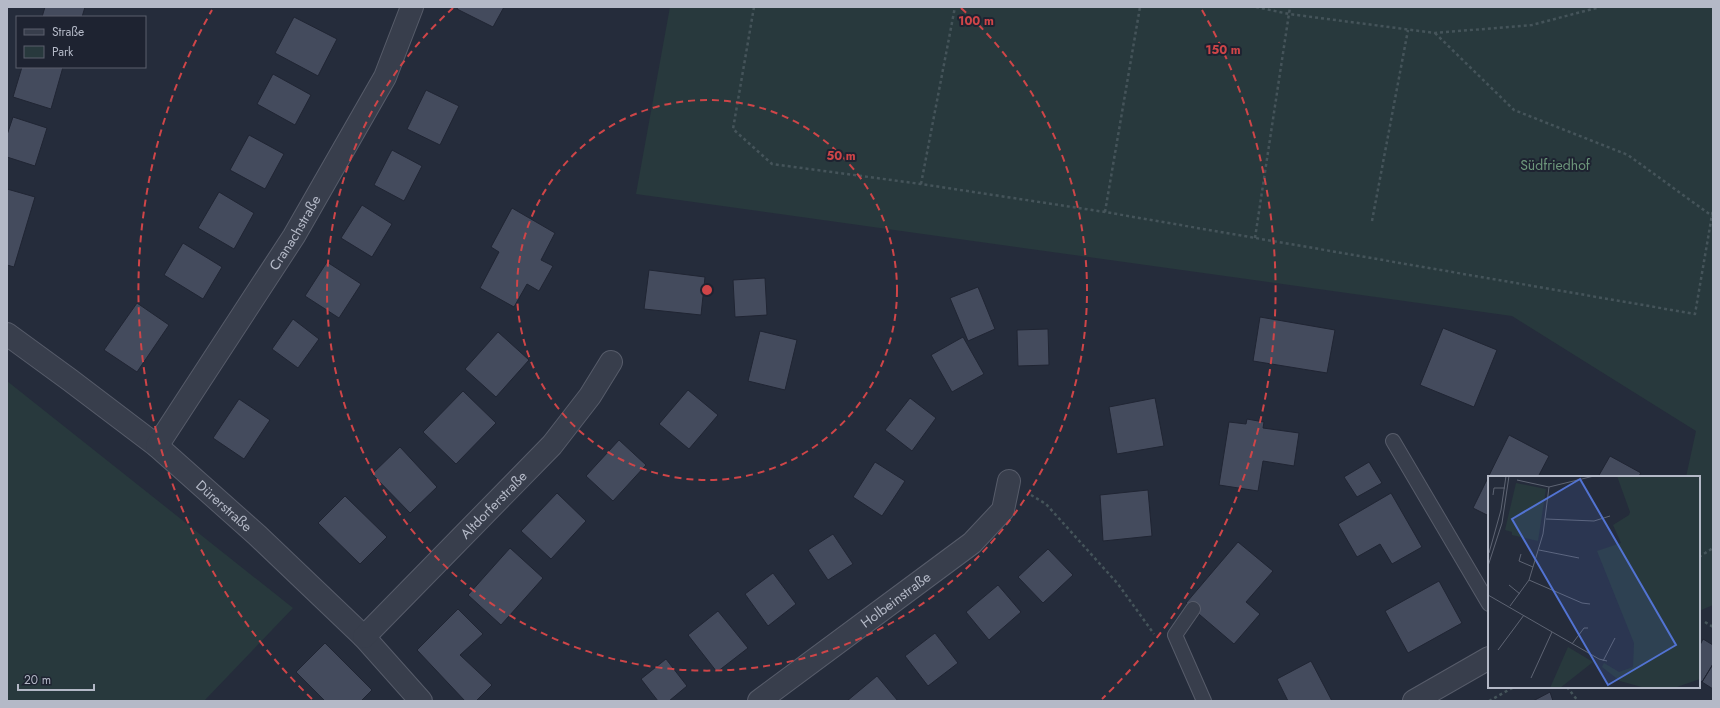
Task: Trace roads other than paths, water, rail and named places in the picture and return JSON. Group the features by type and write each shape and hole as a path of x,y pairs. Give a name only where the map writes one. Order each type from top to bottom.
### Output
{"street":[{"name":"Cranachstraße","path":"157,446 294,236 385,77 412,7"},
{"name":"Dürerstraße","path":"7,334 157,446 257,535 364,637 422,701"},
{"name":"Altdorferstraße","path":"364,637 552,445 590,396 611,362"},
{"name":"Holbeinstraße","path":"758,701 972,543 1003,510 1009,481"},
{"path":"1414,701 1488,659"}],"lane":[{"path":"1393,441 1488,602"},
{"path":"1193,609 1175,635 1204,701"}],"park label":[{"name":"Südfriedhof","path":"1555,165"}]}
